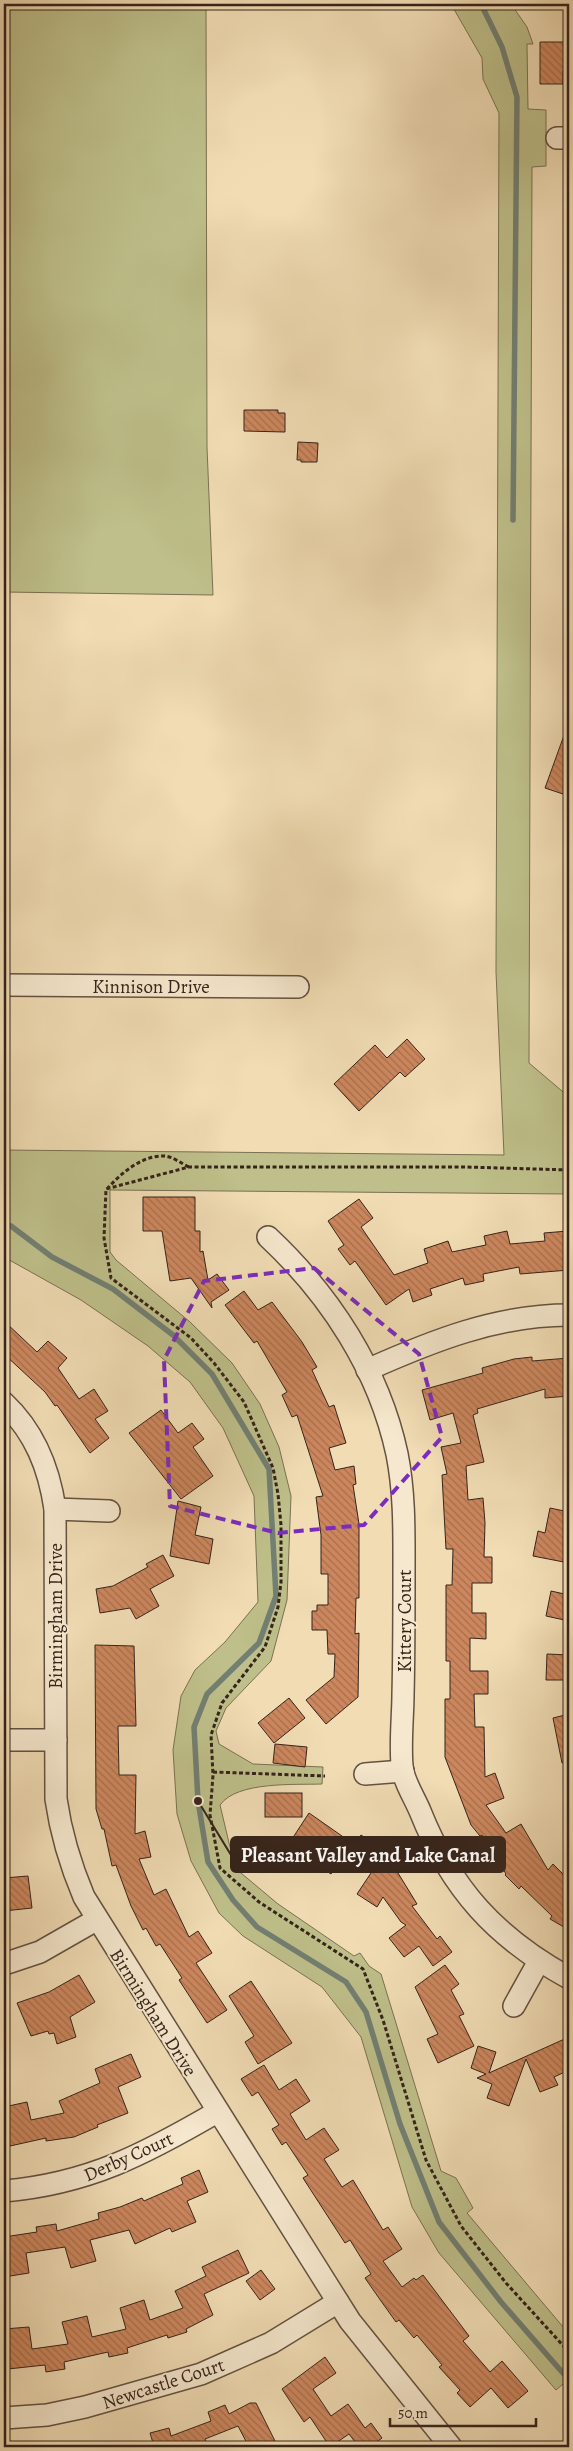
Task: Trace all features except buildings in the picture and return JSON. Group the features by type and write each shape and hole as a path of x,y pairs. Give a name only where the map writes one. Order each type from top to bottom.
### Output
{"street":[{"name":"Kinnison Drive","path":"4,986 298,987"},
{"name":"Kittery Court","path":"268,1237 309,1279 336,1314 367,1370 385,1412 397,1453 404,1498 403,1771 429,1835 445,1866 468,1899 510,1940 539,1961 569,1978"},
{"path":"367,1370 428,1343 466,1330 513,1319 569,1315"},
{"name":"Birmingham Drive","path":"4,1403 29,1432 42,1456 51,1482 55,1509 56,1798 68,1860 96,1920 350,2321 451,2447"},
{"path":"55,1509 109,1511"},
{"path":"4,1740 56,1740"},
{"path":"365,1774 403,1771"},
{"path":"4,1964 40,1952 96,1920"},
{"path":"514,2006 539,1961"},
{"name":"Derby Court","path":"4,2191 30,2189 106,2170 148,2152 217,2112"},
{"name":"Newcastle Court","path":"4,2418 47,2415 85,2407 201,2374 271,2342 338,2302"}],"path":[{"path":"189,1167 165,1156 140,1162 122,1172 106,1189 104,1238 111,1278 191,1338 244,1402 273,1468 278,1494 281,1525 281,1582 278,1607 265,1647 222,1704 211,1735 213,1772 210,1815 220,1868 260,1902 363,1970 383,2020 426,2160 461,2226 506,2283 569,2352"},
{"path":"106,1189 189,1167 467,1167 569,1170"},
{"path":"213,1772 325,1776"}],"highlighted area":[{"path":"314,1268 419,1354 442,1437 364,1525 278,1533 170,1506 164,1360 204,1281"}],"green space":[{"path":"4,4 206,4 207,447 213,595 4,592"},
{"path":"451,4 511,4 527,27 533,44 527,44 528,109 546,110 546,166 532,167 529,1063 569,1097 569,1194 110,1190 110,1252 116,1260 190,1322 232,1363 260,1404 279,1447 291,1496 287,1600 271,1661 226,1708 216,1731 219,1744 253,1764 323,1767 322,1784 267,1786 253,1788 228,1797 220,1805 235,1868 278,1904 354,1956 360,1953 369,1966 381,1974 441,2171 456,2178 473,2208 467,2213 569,2334 569,2379 556,2390 439,2253 412,2207 361,2037 322,1987 243,1936 219,1913 191,1861 177,1814 173,1750 181,1696 195,1670 225,1642 258,1602 254,1496 223,1428 190,1382 148,1346 81,1300 4,1257 4,1150 504,1155 496,972 499,113 483,79 482,58"}],"waterway":[{"path":"481,4 502,47 517,97 513,520"},
{"path":"4,1224 11,1226 52,1257 113,1289 173,1335 212,1374 269,1469 276,1596 259,1643 207,1694 194,1727 198,1801 208,1862 233,1900 257,1927 346,1982 366,2012 400,2124 439,2222 501,2302 569,2380"}],"place":[{"name":"Pleasant Valley and Lake Canal","path":"198,1801"}]}
